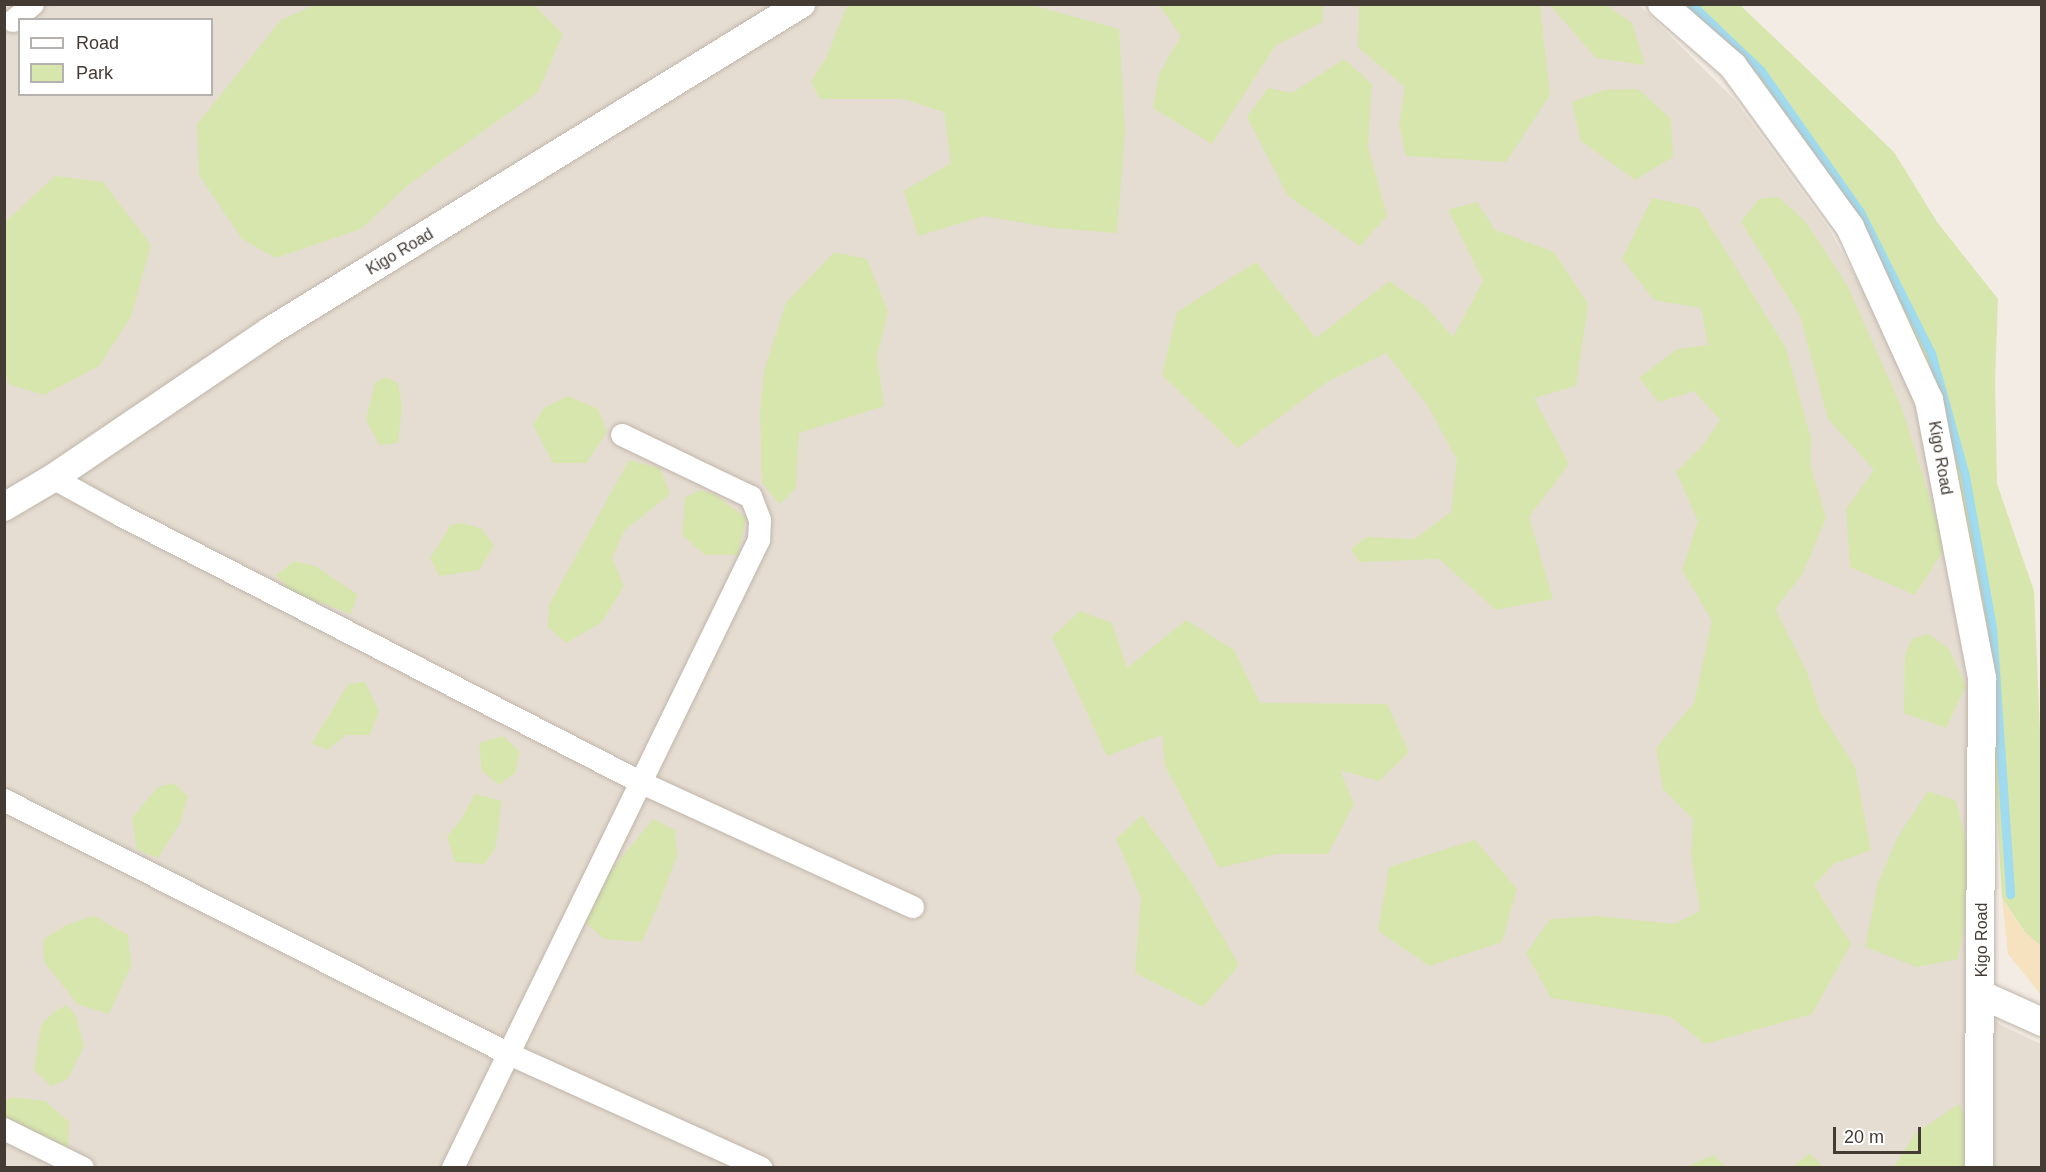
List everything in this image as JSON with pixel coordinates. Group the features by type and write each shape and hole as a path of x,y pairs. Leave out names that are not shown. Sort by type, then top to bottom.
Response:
{"street":[{"path":"13,21 33,4"},
{"name":"Kigo Road","path":"4,507 53,478 270,331 801,4"},
{"name":"Kigo Road","path":"1662,4 1734,66 1850,227 1929,400 1982,678 1982,995 1979,1167"},
{"path":"453,1167 759,540 759,520 751,497 622,435"},
{"path":"53,478 122,516 642,783 913,907"},
{"path":"4,800 509,1054 761,1167"},
{"name":"Kigo Road","path":"1982,995 2042,1022"},
{"path":"4,1129 83,1167"}],"shaded area":[{"path":"5,5 1639,5 1734,99 1829,229 1866,296 1913,398 1957,604 1973,725 1967,997 2001,1025 2041,1044 2041,1167 5,1168"}],"green space":[{"path":"853,4 1031,5 1119,29 1125,132 1117,233 1053,228 984,216 918,236 904,191 951,163 944,112 903,99 820,99 811,82 827,56 846,8"},
{"path":"315,5 534,5 563,34 538,92 408,185 361,229 276,258 242,239 199,175 197,124 281,20"},
{"path":"1159,5 1324,5 1322,22 1275,46 1212,144 1153,108 1159,74 1181,36"},
{"path":"1359,5 1540,5 1550,95 1506,162 1406,156 1399,125 1405,87 1358,47"},
{"path":"1550,5 1606,5 1632,23 1645,65 1596,58"},
{"path":"1680,5 1740,5 1894,152 1937,222 1998,299 1995,379 1997,484 2034,591 2042,781 2041,946 2025,932 2002,898 1989,668 1950,450 1928,363 1875,258"},
{"path":"1344,59 1372,84 1368,146 1387,216 1360,246 1288,196 1247,117 1268,88 1292,93"},
{"path":"1638,89 1671,119 1673,157 1635,180 1580,140 1572,102 1605,90"},
{"path":"55,176 103,182 151,245 131,317 99,366 44,395 8,384 4,362 5,222"},
{"path":"1778,197 1805,221 1847,285 1903,411 1945,548 1915,595 1850,567 1846,509 1874,470 1828,419 1800,316 1741,222 1759,199"},
{"path":"1652,198 1699,208 1786,348 1811,439 1810,463 1826,518 1802,575 1775,609 1807,672 1820,711 1855,767 1871,850 1834,864 1814,885 1851,944 1812,1014 1705,1044 1671,1017 1551,998 1526,953 1550,919 1598,916 1674,924 1700,911 1691,856 1693,819 1663,789 1656,748 1694,703 1712,621 1682,570 1698,521 1676,472 1704,444 1720,420 1694,391 1659,402 1639,378 1677,349 1708,345 1701,308 1654,300 1622,259"},
{"path":"1477,202 1495,230 1554,252 1588,304 1576,386 1534,398 1569,464 1529,517 1553,599 1496,610 1439,559 1359,562 1351,549 1366,537 1414,539 1451,512 1457,460 1428,406 1386,353 1327,382 1238,448 1162,375 1177,312 1256,262 1316,338 1389,281 1424,305 1453,337 1483,281 1448,210"},
{"path":"834,252 867,259 888,312 877,356 884,406 799,433 796,488 780,504 762,483 760,411 764,371 786,303"},
{"path":"386,377 398,383 402,407 398,443 379,445 366,419 375,383"},
{"path":"568,396 598,409 607,432 586,463 553,463 533,425 544,408"},
{"path":"629,460 660,468 670,494 624,531 612,558 624,586 601,623 566,643 548,627 549,605"},
{"path":"699,490 714,494 746,518 738,555 705,555 682,535 685,498"},
{"path":"462,523 482,529 494,546 479,570 439,576 430,558 451,525"},
{"path":"294,561 315,566 357,594 351,614 292,592 276,575"},
{"path":"1080,611 1112,623 1127,668 1186,620 1234,650 1260,703 1387,704 1409,752 1379,781 1340,770 1354,804 1328,854 1278,854 1219,868 1165,766 1162,735 1107,756 1052,637"},
{"path":"1928,634 1949,649 1966,686 1946,728 1904,713 1905,655 1912,639"},
{"path":"365,682 379,711 370,735 346,735 327,750 312,743 348,684"},
{"path":"503,736 520,752 515,773 499,785 482,771 479,743"},
{"path":"173,783 188,796 180,823 158,858 137,850 132,818 158,787"},
{"path":"1928,791 1956,801 1974,873 1958,959 1917,967 1865,947 1878,883 1897,838"},
{"path":"475,794 502,801 495,849 484,864 455,862 447,837 460,821"},
{"path":"1142,815 1192,884 1239,965 1203,1007 1135,973 1141,897 1116,839"},
{"path":"653,819 675,830 677,856 663,893 642,942 604,939 583,920 608,874"},
{"path":"1475,840 1517,889 1502,942 1429,966 1378,931 1389,867"},
{"path":"94,916 128,935 131,966 109,1014 77,1004 45,963 43,953 44,939 66,925"},
{"path":"67,1005 76,1016 84,1046 68,1079 51,1086 34,1070 41,1025 55,1011"},
{"path":"12,1097 45,1101 69,1122 68,1153 5,1140 5,1101"},
{"path":"1959,1104 1988,1167 1893,1168 1916,1133"},
{"path":"1810,1153 1823,1167 1792,1167"},
{"path":"1714,1155 1725,1167 1691,1167 1692,1164"}],"sand":[{"path":"2002,898 2025,932 2041,946 2041,995 2008,954"}],"waterway":[{"path":"1691,4 1761,71 1860,212 1931,353 1965,476 1992,627 2010,894"}]}
